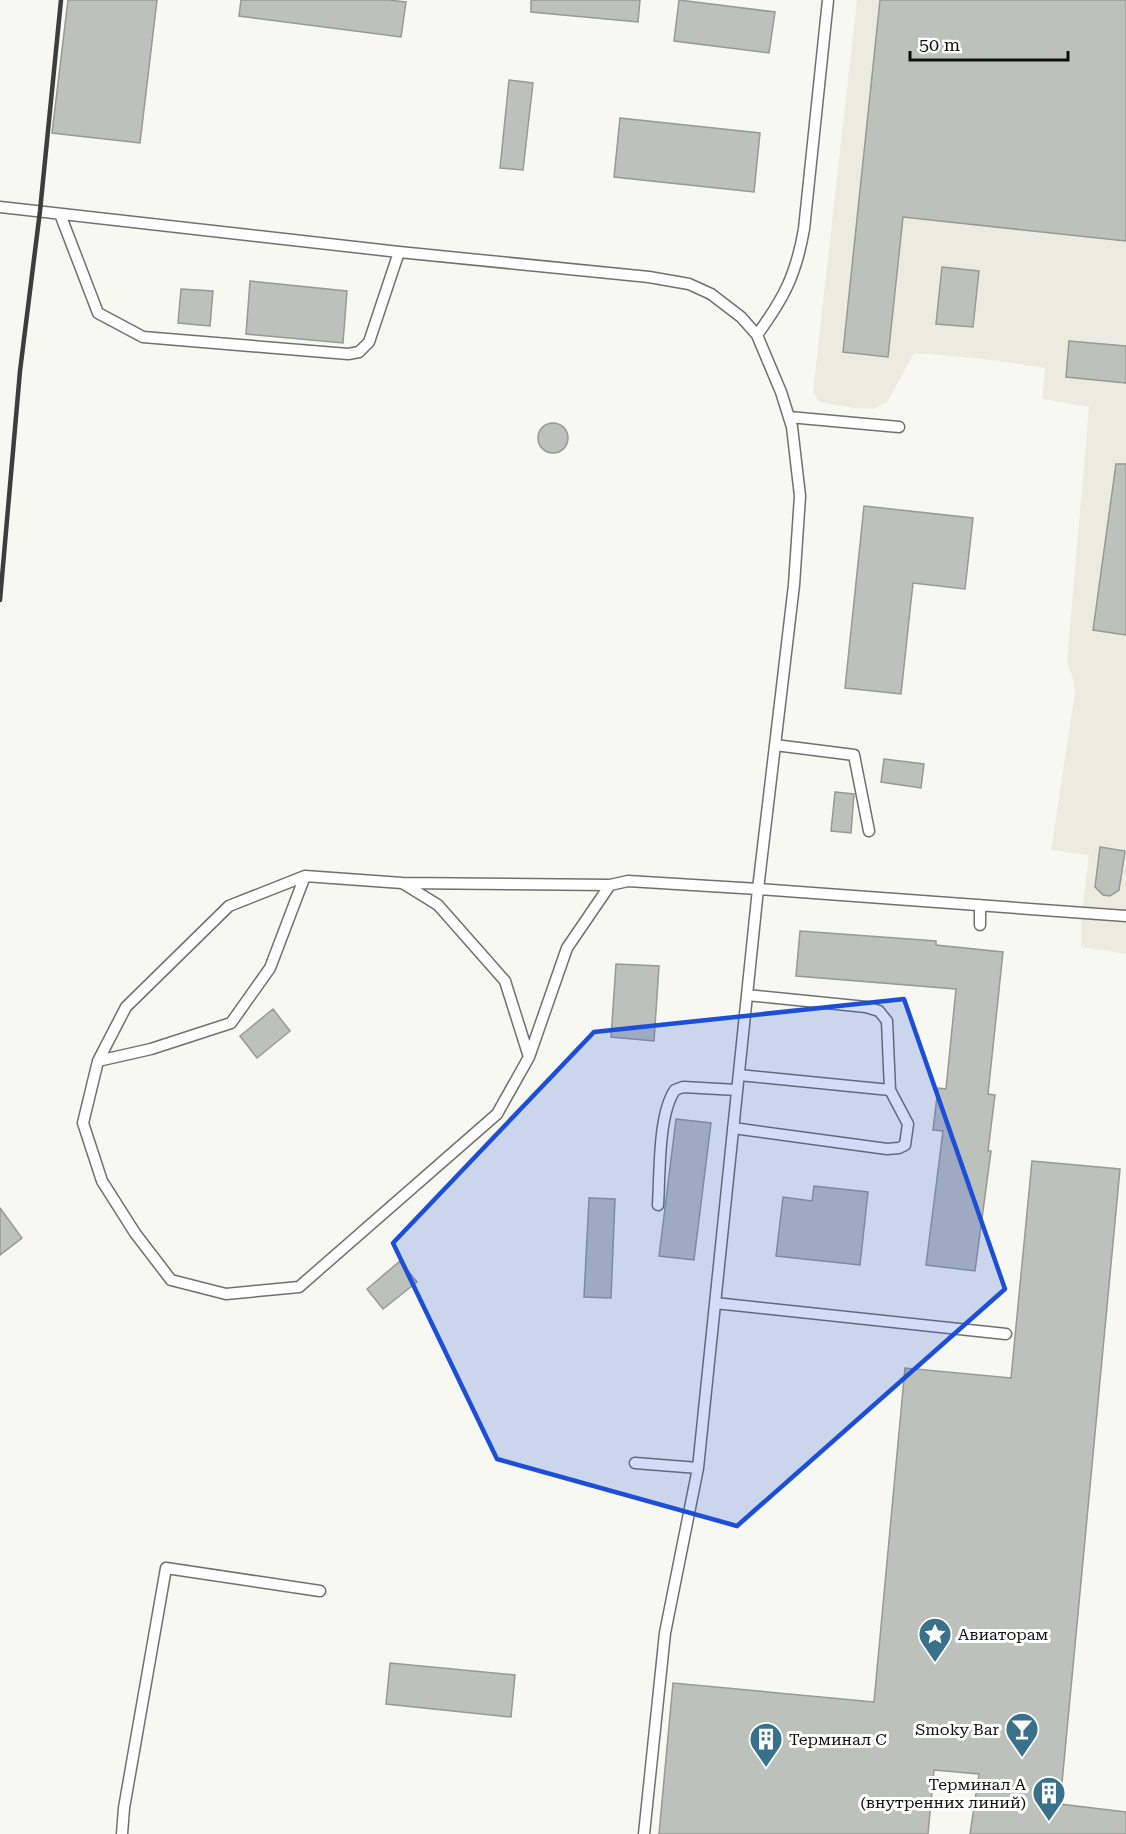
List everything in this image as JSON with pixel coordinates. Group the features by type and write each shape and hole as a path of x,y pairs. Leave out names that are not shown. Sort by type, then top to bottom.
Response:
{"lane":[{"path":"757,335 780,302 798,261 804,229 828,0"},
{"path":"0,207 689,284 726,304 757,335 781,392 789,417 797,463 800,496 798,538 758,889 698,1468 665,1633 644,1834"},
{"path":"60,214 98,313 143,337 348,354 359,352 369,342 399,252"},
{"path":"789,417 899,427"},
{"path":"775,745 854,754 869,831"},
{"path":"610,885 567,948 529,1057 497,1114 299,1287 226,1294 171,1280 135,1233 102,1181 83,1123 98,1061 126,1007 229,906 305,876 402,883 610,885 628,881 1126,916"},
{"path":"98,1061 151,1049 231,1023 270,968 305,876"},
{"path":"402,883 438,905 506,981 529,1057"},
{"path":"980,905 980,925"},
{"path":"733,1128 888,1149 905,1145 908,1124 890,1090 887,1021 879,1011 866,1007 747,995"},
{"path":"739,1074 890,1090"},
{"path":"658,1205 665,1115 669,1098 675,1090 683,1087 737,1090"},
{"path":"715,1303 1006,1334"},
{"path":"635,1463 698,1468"},
{"path":"122,1834 124,1808 166,1568 320,1591"}],"highlighted area":[{"path":"904,999 1005,1289 737,1526 497,1459 393,1243 594,1032"}],"shaded area":[{"path":"857,0 1126,0 1126,954 1081,947 1082,913 1089,855 1051,850 1075,692 1067,662 1089,407 1042,399 1045,368 984,359 914,353 887,402 873,409 819,402 813,392"}],"building":[{"path":"68,0 157,0 140,143 52,133"},
{"path":"241,0 406,2 401,37 239,16"},
{"path":"531,0 640,0 638,22 531,12"},
{"path":"679,0 775,12 769,53 674,41"},
{"path":"880,0 1126,0 1126,241 903,217 888,357 843,352"},
{"path":"509,80 533,83 523,170 500,168"},
{"path":"620,118 760,133 754,192 614,177"},
{"path":"942,267 979,271 973,327 936,324"},
{"path":"250,281 347,291 343,343 246,334"},
{"path":"181,289 213,291 210,326 178,323"},
{"path":"1069,341 1126,346 1126,383 1066,377"},
{"path":"553,423 564,427 568,438 564,449 553,453 542,449 538,438 542,427"},
{"path":"1116,464 1126,464 1126,635 1093,630"},
{"path":"864,506 973,518 965,589 913,583 901,694 845,688"},
{"path":"884,759 924,764 921,788 881,782"},
{"path":"835,792 854,794 851,833 831,831"},
{"path":"1100,847 1125,851 1119,890 1110,896 1103,895 1095,887"},
{"path":"800,931 936,941 936,945 1003,952 988,1094 995,1095 988,1151 991,1151 975,1271 926,1265 943,1131 933,1130 938,1088 946,1089 956,989 796,976"},
{"path":"616,964 659,966 654,1041 611,1037"},
{"path":"273,1009 290,1031 257,1058 240,1036"},
{"path":"676,1119 711,1123 694,1260 659,1256"},
{"path":"1032,1161 1120,1169 1060,1804 1126,1812 1126,1834 970,1834 979,1774 934,1770 928,1834 659,1834 673,1683 874,1702 905,1368 1011,1378"},
{"path":"814,1186 868,1192 860,1265 776,1256 783,1197 812,1201"},
{"path":"589,1198 615,1199 611,1298 584,1297"},
{"path":"0,1208 22,1238 0,1255"},
{"path":"400,1261 417,1282 383,1309 367,1289"},
{"path":"390,1663 515,1675 511,1717 386,1704"}],"railway":[{"path":"0,600 20,371 40,211 61,0"}],"place":[{"name":"Авиаторам","path":"935,1663"},
{"name":"Smoky Bar","path":"1022,1758"},
{"name":"Терминал С","path":"766,1768"},
{"name":"Терминал А (внутренних линий)","path":"1049,1822"}]}
